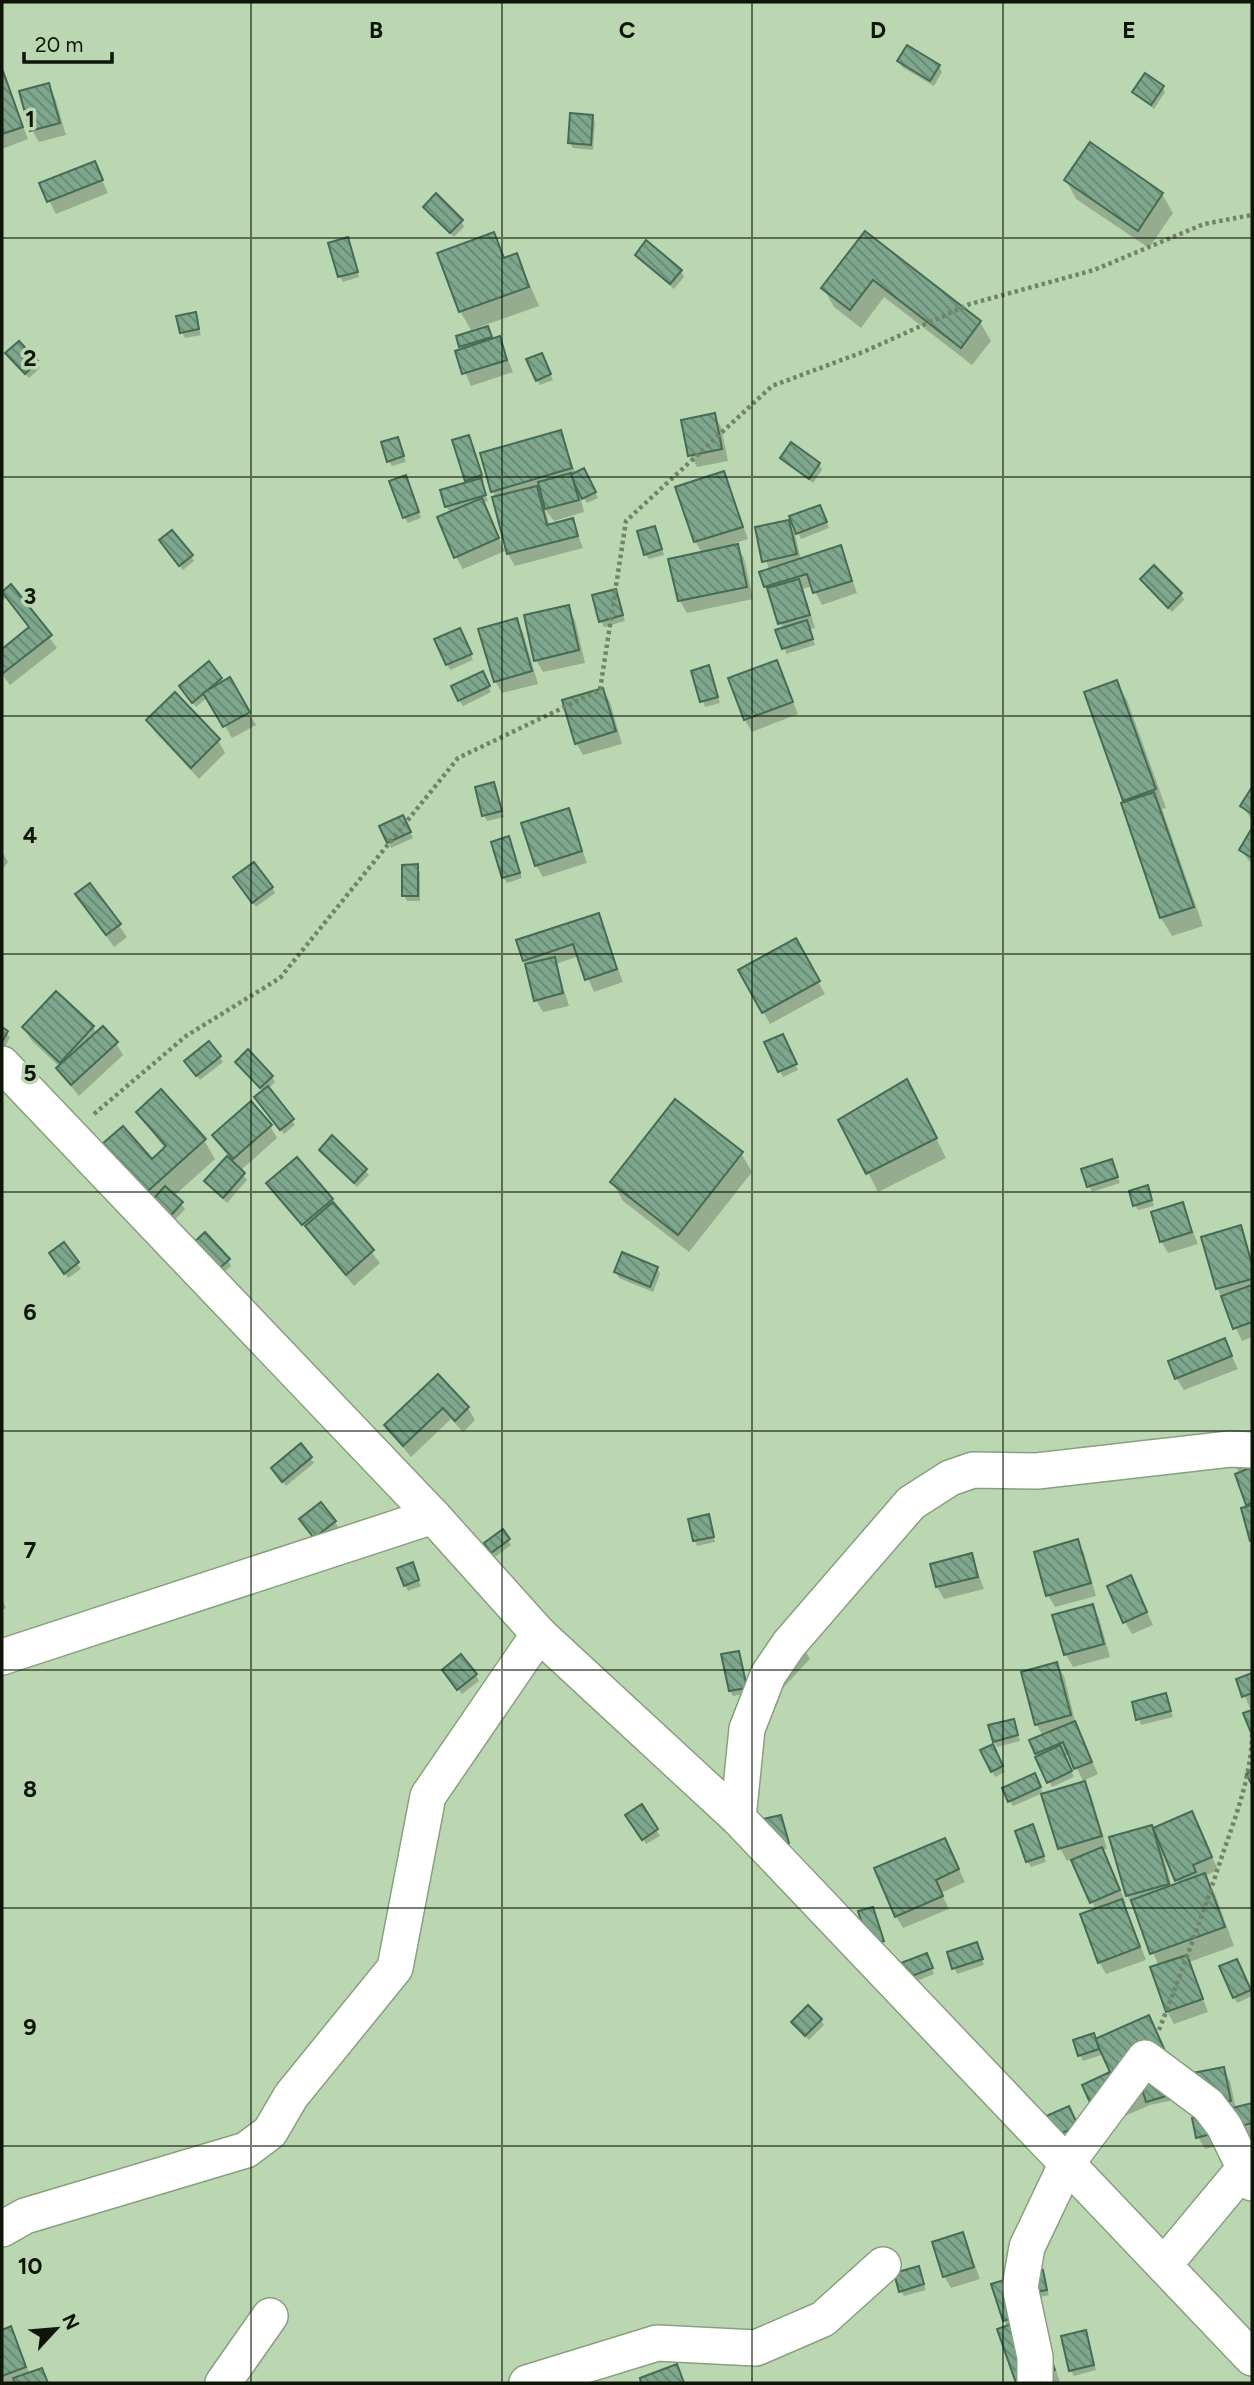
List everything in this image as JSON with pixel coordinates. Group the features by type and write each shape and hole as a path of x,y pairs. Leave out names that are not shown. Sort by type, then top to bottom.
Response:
{"street":[{"path":"2,1063 433,1516 539,1634 738,1818 1252,2358"},
{"path":"738,1818 747,1729 768,1675 789,1644 911,1503 950,1478 973,1470 1048,1471 1245,1445"},
{"path":"2,1657 433,1516"},
{"path":"2,2229 25,2216 246,2150 270,2132 291,2096 395,1968 428,1796 539,1634"},
{"path":"1035,2383 1035,2357 1019,2276 1034,2229 1067,2163 1145,2058 1208,2105 1234,2144 1248,2177 1164,2265"},
{"path":"527,2383 657,2343 756,2348 823,2319 883,2265"},
{"path":"223,2383 271,2316"}],"path":[{"path":"71,1134 186,1036 280,978 458,758 600,690 626,521 772,387 863,352 970,304 1094,270 1204,224 1252,215"},
{"path":"1145,2058 1193,1942 1240,1803 1248,1774 1252,1735"}],"building":[{"path":"907,45 940,65 930,81 897,61"},
{"path":"2,72 23,127 2,134"},
{"path":"1145,73 1164,86 1151,105 1132,92"},
{"path":"49,83 60,123 30,131 19,91"},
{"path":"570,113 593,115 591,145 568,143"},
{"path":"1090,142 1163,193 1138,231 1064,180"},
{"path":"95,161 103,180 47,202 39,183"},
{"path":"436,193 463,220 450,233 423,207"},
{"path":"865,231 981,321 961,348 873,280 850,310 821,288"},
{"path":"494,232 504,258 517,253 529,287 459,312 437,253"},
{"path":"348,237 358,272 338,277 328,243"},
{"path":"646,240 682,270 670,284 635,255"},
{"path":"196,312 199,329 180,333 176,316"},
{"path":"488,326 492,337 459,347 456,336"},
{"path":"500,336 507,360 462,374 455,351"},
{"path":"19,341 38,361 25,374 5,353"},
{"path":"542,353 551,374 536,381 526,359"},
{"path":"715,413 722,449 688,456 681,420"},
{"path":"561,430 572,468 491,492 480,453"},
{"path":"469,435 482,475 465,481 452,440"},
{"path":"398,437 404,456 387,462 381,442"},
{"path":"791,442 820,463 809,479 780,458"},
{"path":"584,468 596,492 582,499 570,475"},
{"path":"724,471 743,527 694,542 675,487"},
{"path":"571,473 579,500 545,509 538,482"},
{"path":"406,475 419,512 403,518 389,481"},
{"path":"481,478 486,495 445,507 440,490"},
{"path":"537,486 547,525 573,518 578,536 507,554 492,497"},
{"path":"482,498 499,538 454,558 437,517"},
{"path":"820,505 827,522 796,534 789,516"},
{"path":"789,520 797,554 762,562 755,527"},
{"path":"655,526 662,549 644,555 637,531"},
{"path":"172,530 193,555 179,566 159,540"},
{"path":"738,544 747,587 678,601 668,559"},
{"path":"841,545 852,581 813,593 807,574 764,587 759,572"},
{"path":"1154,565 1182,593 1168,608 1140,579"},
{"path":"799,579 810,615 778,624 767,588"},
{"path":"11,584 52,635 2,674 2,649 29,627 2,592"},
{"path":"616,589 623,615 599,622 592,595"},
{"path":"569,605 579,650 534,661 524,615"},
{"path":"517,618 532,671 494,682 478,629"},
{"path":"807,620 813,639 782,649 775,630"},
{"path":"460,628 472,654 446,665 434,639"},
{"path":"777,660 793,702 744,720 728,678"},
{"path":"209,661 222,678 192,703 179,686"},
{"path":"709,665 718,697 700,702 691,671"},
{"path":"483,671 490,686 458,701 451,686"},
{"path":"230,677 250,712 223,727 203,693"},
{"path":"1117,680 1156,789 1123,801 1084,692"},
{"path":"603,688 616,731 575,744 562,700"},
{"path":"175,692 220,739 191,768 146,720"},
{"path":"494,782 502,811 482,816 475,787"},
{"path":"1252,787 1252,814 1240,806"},
{"path":"1154,792 1194,907 1160,918 1121,803"},
{"path":"569,808 582,851 535,866 521,823"},
{"path":"403,815 411,832 387,843 379,826"},
{"path":"1252,828 1252,858 1239,850"},
{"path":"509,836 520,873 502,878 491,842"},
{"path":"254,862 273,887 252,903 233,877"},
{"path":"418,864 418,896 402,896 402,865"},
{"path":"90,883 121,924 106,935 75,894"},
{"path":"599,913 617,969 585,980 573,944 523,961 516,940"},
{"path":"796,938 820,981 762,1013 738,970"},
{"path":"555,957 563,993 534,1001 525,964"},
{"path":"56,991 94,1026 60,1063 22,1027"},
{"path":"103,1026 118,1042 71,1085 56,1068"},
{"path":"2,1027 8,1031 2,1042"},
{"path":"783,1034 797,1064 778,1072 764,1042"},
{"path":"209,1041 221,1056 196,1076 184,1061"},
{"path":"248,1049 273,1076 260,1088 235,1062"},
{"path":"907,1079 937,1138 866,1174 838,1120"},
{"path":"268,1086 294,1119 280,1130 254,1097"},
{"path":"161,1089 206,1139 139,1199 95,1150 123,1126 152,1159 166,1146 136,1112"},
{"path":"675,1099 743,1152 678,1235 610,1182"},
{"path":"251,1101 272,1125 233,1159 212,1135"},
{"path":"332,1135 367,1169 354,1183 319,1150"},
{"path":"227,1156 245,1173 223,1198 204,1181"},
{"path":"297,1157 333,1199 302,1225 266,1183"},
{"path":"1112,1159 1118,1177 1087,1187 1081,1169"},
{"path":"1148,1185 1152,1200 1133,1206 1129,1191"},
{"path":"165,1186 183,1202 164,1223 147,1206"},
{"path":"333,1202 374,1250 346,1275 305,1226"},
{"path":"1183,1202 1192,1232 1160,1242 1151,1212"},
{"path":"1241,1225 1252,1265 1252,1279 1216,1289 1201,1237"},
{"path":"205,1232 230,1259 215,1272 191,1245"},
{"path":"64,1242 79,1262 64,1274 49,1253"},
{"path":"622,1252 658,1267 650,1287 614,1272"},
{"path":"1252,1285 1252,1322 1233,1329 1221,1296"},
{"path":"1225,1338 1232,1356 1175,1379 1168,1361"},
{"path":"438,1374 469,1407 455,1421 443,1408 403,1446 384,1425"},
{"path":"301,1443 312,1457 282,1482 271,1468"},
{"path":"1252,1467 1252,1503 1246,1505 1235,1474"},
{"path":"321,1502 336,1521 314,1538 299,1519"},
{"path":"1252,1505 1252,1541 1250,1541 1241,1508"},
{"path":"709,1514 714,1537 693,1541 688,1519"},
{"path":"503,1529 510,1539 491,1553 484,1543"},
{"path":"1078,1539 1091,1583 1046,1596 1034,1552"},
{"path":"972,1553 978,1577 936,1587 930,1564"},
{"path":"413,1562 419,1580 404,1586 397,1568"},
{"path":"1131,1575 1147,1612 1123,1623 1107,1586"},
{"path":"1093,1604 1104,1644 1064,1655 1052,1615"},
{"path":"739,1651 747,1688 729,1691 721,1654"},
{"path":"461,1654 477,1674 457,1690 442,1670"},
{"path":"1057,1662 1071,1715 1035,1725 1021,1672"},
{"path":"1252,1673 1252,1693 1242,1697 1236,1679"},
{"path":"1166,1693 1171,1711 1136,1720 1132,1702"},
{"path":"1252,1710 1252,1735 1243,1713"},
{"path":"1014,1719 1018,1735 993,1742 988,1725"},
{"path":"1075,1721 1092,1762 1074,1769 1063,1742 1035,1754 1029,1740"},
{"path":"993,1744 1003,1766 991,1772 980,1750"},
{"path":"1060,1745 1072,1771 1047,1783 1035,1757"},
{"path":"1252,1770 1252,1785 1246,1774"},
{"path":"1035,1773 1041,1787 1008,1802 1002,1788"},
{"path":"1085,1781 1102,1836 1058,1849 1041,1794"},
{"path":"642,1804 658,1829 642,1840 625,1815"},
{"path":"1192,1811 1212,1857 1193,1865 1196,1872 1175,1881 1153,1828"},
{"path":"781,1815 789,1843 772,1848 763,1819"},
{"path":"1033,1824 1044,1856 1026,1862 1015,1831"},
{"path":"1152,1825 1169,1884 1126,1896 1109,1837"},
{"path":"945,1838 959,1869 936,1880 943,1896 895,1917 874,1868"},
{"path":"1102,1847 1120,1890 1090,1903 1071,1860"},
{"path":"1205,1873 1225,1927 1150,1954 1131,1900"},
{"path":"1122,1899 1140,1947 1098,1963 1080,1914"},
{"path":"873,1907 884,1941 869,1946 858,1911"},
{"path":"977,1942 983,1959 952,1969 947,1952"},
{"path":"927,1953 933,1968 904,1979 898,1964"},
{"path":"1187,1955 1203,1999 1166,2012 1150,1967"},
{"path":"1237,1959 1251,1990 1233,1998 1219,1966"},
{"path":"808,2005 822,2019 805,2036 791,2022"},
{"path":"1149,2015 1174,2071 1092,2107 1082,2085 1110,2072 1095,2039"},
{"path":"1094,2033 1099,2049 1078,2056 1073,2040"},
{"path":"1224,2067 1231,2101 1189,2109 1182,2075"},
{"path":"1172,2076 1177,2093 1146,2102 1141,2085"},
{"path":"1252,2103 1252,2123 1196,2138 1192,2118"},
{"path":"1069,2106 1078,2126 1046,2140 1037,2120"},
{"path":"963,2232 974,2267 943,2277 932,2242"},
{"path":"919,2266 924,2284 899,2292 894,2273"},
{"path":"1043,2270 1047,2290 1031,2293 1027,2273"},
{"path":"1027,2273 1038,2310 1003,2321 991,2284"},
{"path":"1035,2316 1055,2370 1016,2383 997,2329"},
{"path":"11,2326 26,2367 2,2376 2,2330"},
{"path":"1086,2330 1094,2365 1069,2371 1061,2336"},
{"path":"677,2364 684,2383 641,2383 640,2378"},
{"path":"42,2368 48,2383 15,2383 13,2378"}]}
